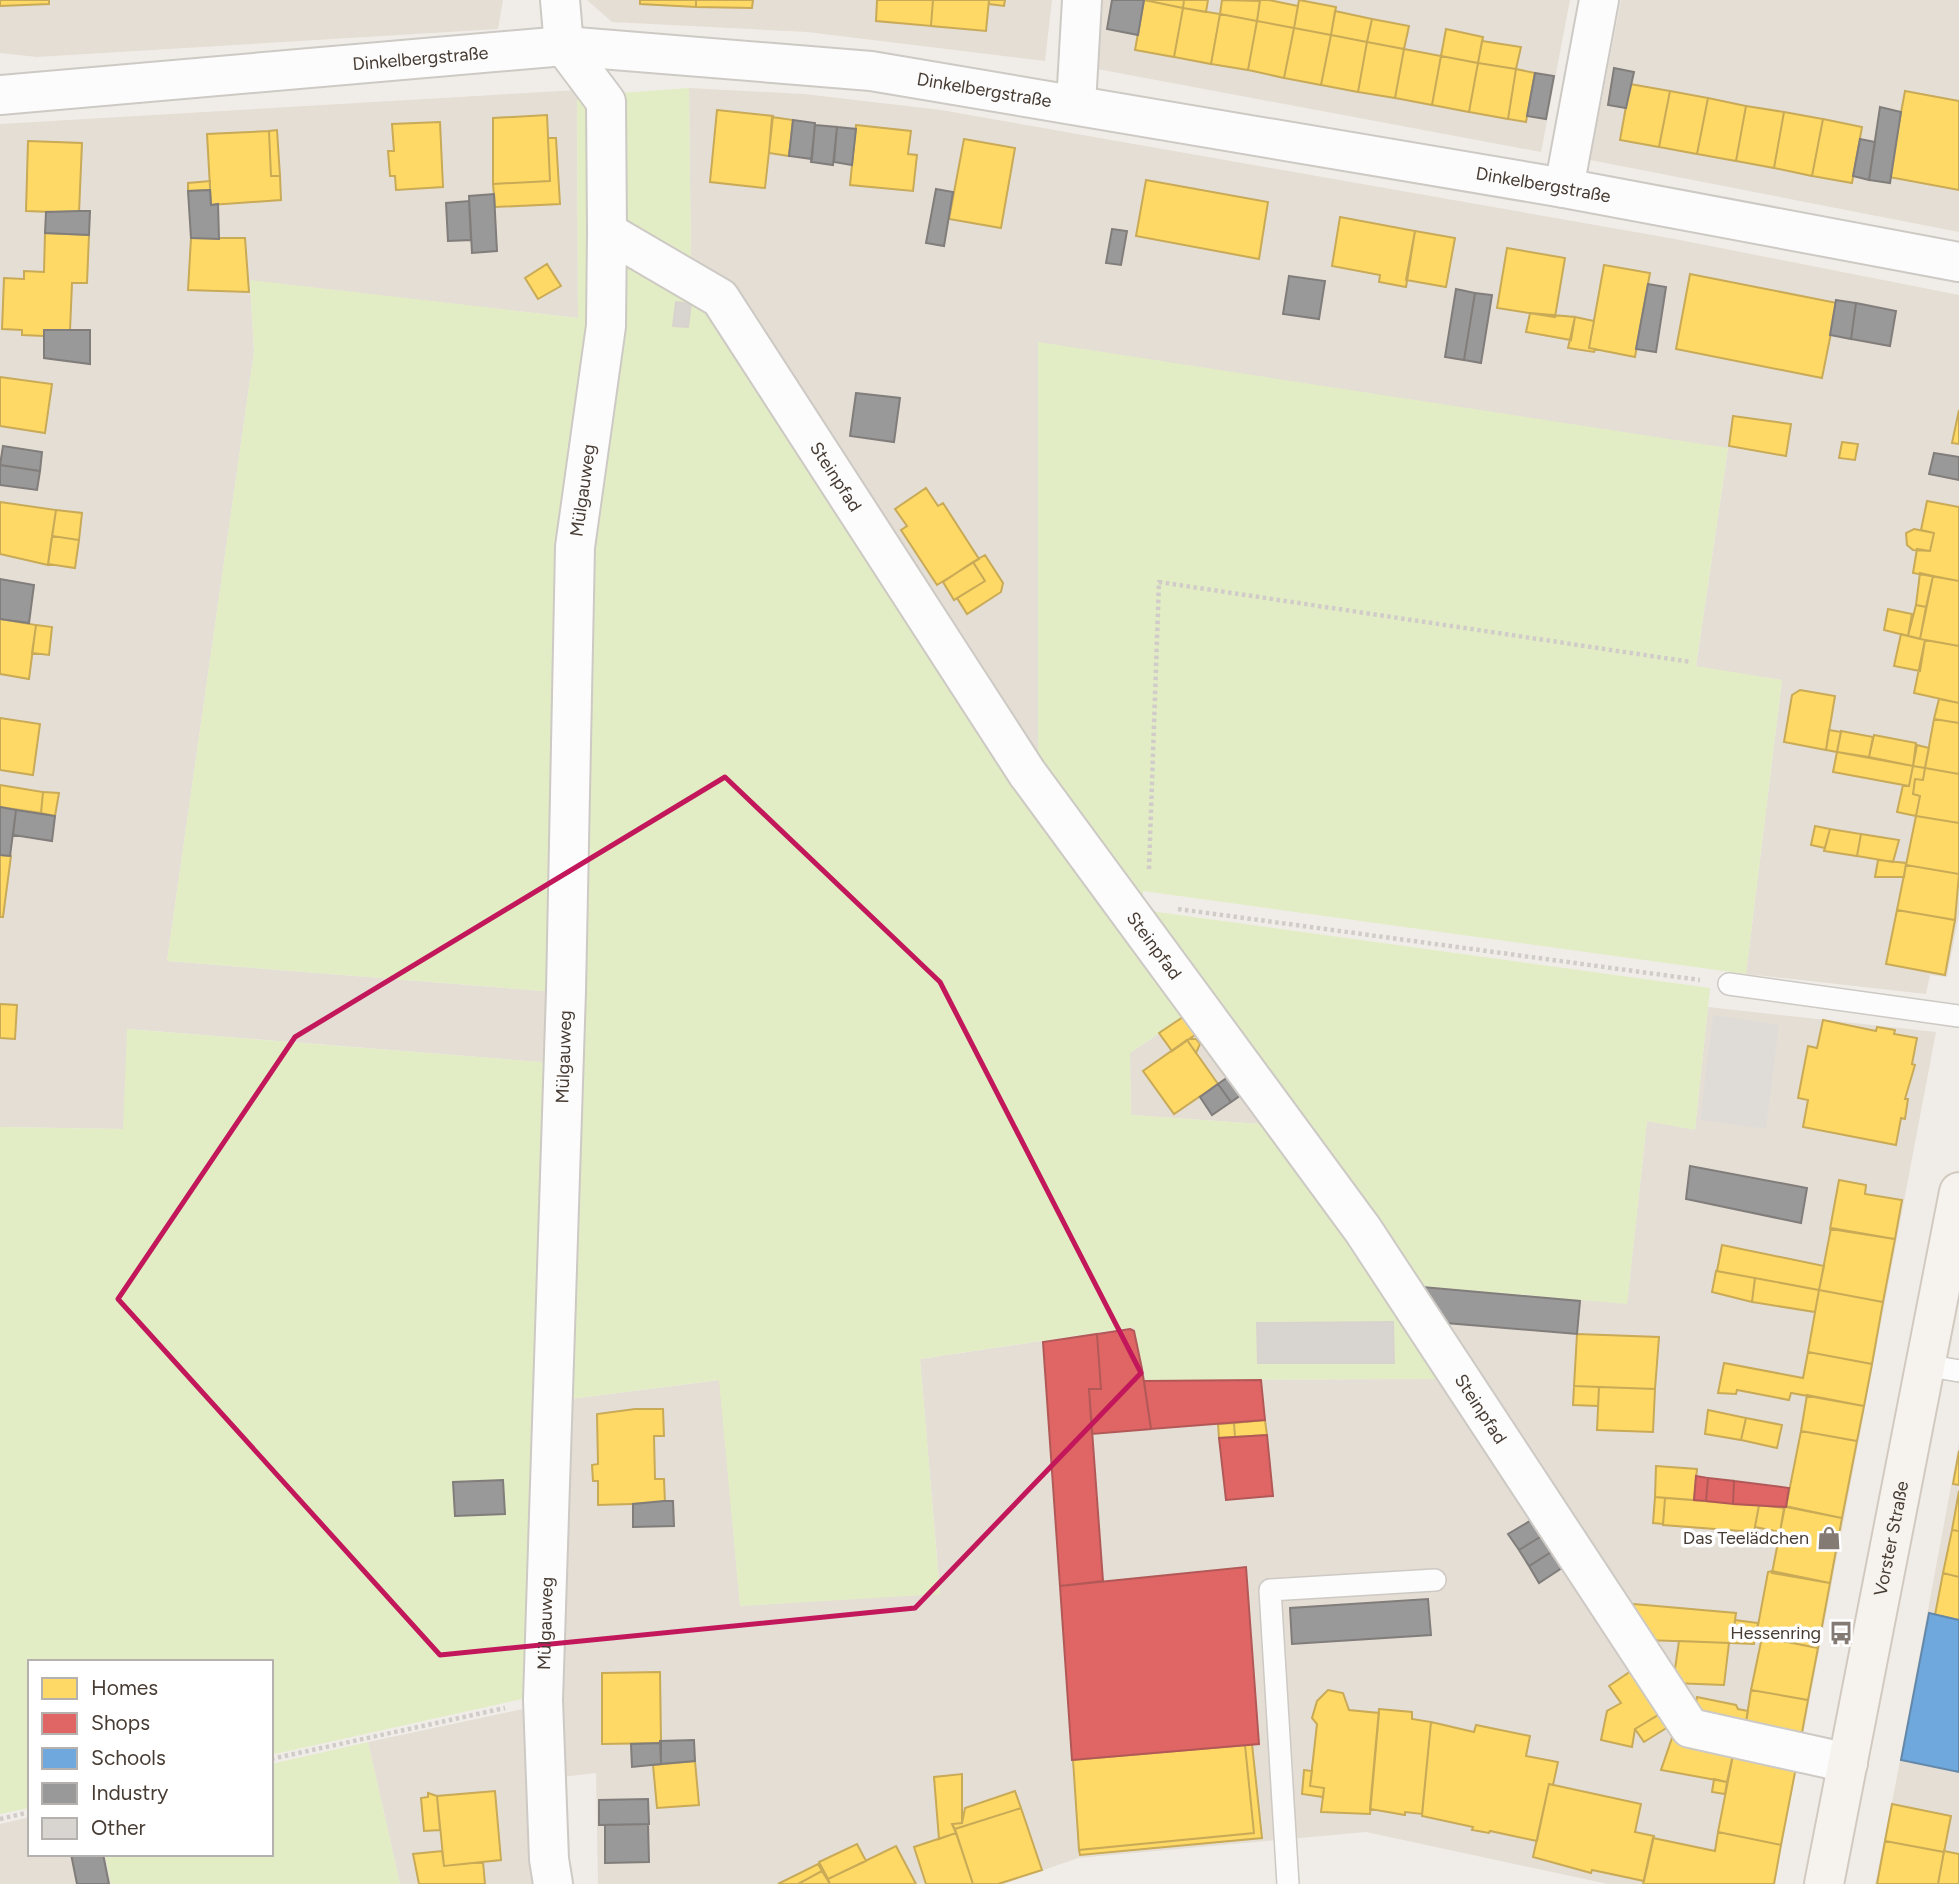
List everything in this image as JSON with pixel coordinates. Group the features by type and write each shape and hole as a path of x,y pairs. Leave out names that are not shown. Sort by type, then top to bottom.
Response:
{"main road":[{"name":"Vorster Straße","path":"1824,1884 1848,1763 1941,1368 1959,1192"}],"street":[{"path":"560,0 564,46 606,102 607,232"},
{"path":"1076,104 1082,0"},
{"path":"1564,188 1599,0"},
{"name":"Dinkelbergstraße","path":"0,95 564,46 871,71 1564,188 1959,262"},
{"name":"Steinpfad","path":"607,232 720,298 1027,773 1136,904 1363,1230 1690,1728 1848,1763"},
{"name":"Mülgauweg","path":"553,1884 543,1700 565,1004 575,547 606,326 607,232"}],"lane":[{"path":"1729,984 1959,1016"},
{"path":"1288,1884 1270,1590 1435,1580"}],"path":[{"path":"1691,662 1159,582 1136,904 1729,984"},
{"path":"273,1759 543,1700"},
{"path":"0,1819 28,1812"}],"highlighted area":[{"path":"725,777 940,982 1141,1373 915,1608 440,1655 118,1299 295,1037"}],"shaded area":[{"path":"0,0 503,0 498,29 37,57 0,53"},
{"path":"587,0 1052,0 1045,61 807,32 612,22"},
{"path":"1100,0 1570,0 1541,152 1092,68"},
{"path":"1621,0 1959,0 1959,232 1590,160"},
{"path":"689,88 804,94 941,110 1675,239 1959,295 1959,914 1947,977 1930,975 1926,994 1746,974 1782,680 1696,667 1728,448 1038,771 691,266"},
{"path":"577,90 578,318 250,281 254,352 167,961 556,992 553,1063 128,1029 124,1129 0,1127 0,124"},
{"path":"1708,1007 1936,1032 1802,1741 1696,1719 1409,1285 1627,1303 1647,1121 1695,1129"},
{"path":"1192,1011 1276,1125 1131,1115 1130,1053"},
{"path":"1713,1015 1779,1025 1766,1129 1700,1120"},
{"path":"1135,1327 1146,1380 1448,1379 1685,1740 1798,1761 1774,1884 1608,1884 1366,1832 1078,1858 1004,1884 598,1884 596,1773 561,1777 563,1400 720,1380 740,1606 940,1593 920,1359"},
{"path":"1959,1443 1959,1884 1875,1884 1895,1787"},
{"path":"537,1706 548,1884 400,1884 368,1742"},
{"path":"28,1817 28,1856 105,1856 111,1884 0,1884 0,1824"}],"green space":[{"path":"689,88 691,266 626,234 620,93"},
{"path":"587,89 595,319 556,992 167,961 254,352 250,280 578,318 577,90"},
{"path":"620,263 712,301 1192,1011 1130,1053 1131,1115 1276,1125 1448,1379 1146,1380 1134,1327 920,1359 940,1594 740,1606 719,1380 563,1400 589,549"},
{"path":"1038,342 1728,448 1696,666 1782,680 1746,974 1143,891 1143,903 1038,771"},
{"path":"1143,910 1710,988 1695,1130 1647,1121 1627,1304 1409,1285"},
{"path":"127,1029 553,1063 531,1697 273,1755 273,1660 28,1660 28,1808 0,1814 0,1127 123,1129"},
{"path":"368,1742 400,1884 111,1884 105,1856 273,1856 273,1764"}],"building: Homes":[{"path":"0,0 49,0 49,4 0,6"},
{"path":"640,0 696,0 696,7 640,4"},
{"path":"696,0 753,0 752,8 696,7"},
{"path":"877,0 933,0 931,26 876,21"},
{"path":"933,0 989,0 986,31 931,26"},
{"path":"989,0 1005,0 1004,6 989,4"},
{"path":"1144,0 1183,8 1174,57 1135,50"},
{"path":"1144,0 1184,0 1183,8"},
{"path":"1184,0 1208,0 1206,12 1183,8"},
{"path":"1222,0 1260,1 1257,21 1220,14"},
{"path":"1260,0 1298,6 1294,28 1257,21"},
{"path":"1299,0 1336,7 1331,35 1294,28"},
{"path":"1183,8 1220,14 1211,64 1174,57"},
{"path":"1335,11 1372,19 1367,42 1331,35"},
{"path":"1220,14 1257,21 1248,70 1211,64"},
{"path":"1372,19 1409,26 1404,49 1367,42"},
{"path":"1257,21 1294,28 1284,78 1248,70"},
{"path":"1294,28 1331,35 1321,85 1284,78"},
{"path":"1446,29 1483,37 1478,63 1441,56"},
{"path":"1331,35 1367,42 1358,92 1321,85"},
{"path":"1482,41 1521,47 1516,69 1478,63"},
{"path":"1367,42 1404,49 1395,98 1358,92"},
{"path":"1404,49 1441,56 1432,105 1395,98"},
{"path":"1441,56 1478,63 1469,112 1432,105"},
{"path":"1478,63 1516,69 1508,119 1469,112"},
{"path":"1516,69 1535,73 1526,122 1508,119"},
{"path":"1630,84 1670,91 1659,147 1620,140"},
{"path":"1670,91 1708,98 1697,154 1659,147"},
{"path":"1905,91 1959,101 1959,190 1889,177"},
{"path":"1708,98 1746,106 1736,161 1697,154"},
{"path":"1746,106 1784,112 1774,168 1736,161"},
{"path":"717,110 773,116 765,188 710,182"},
{"path":"1784,112 1823,119 1812,176 1774,168"},
{"path":"547,115 550,181 493,184 493,118"},
{"path":"772,117 793,120 789,156 769,153"},
{"path":"1823,119 1862,127 1852,183 1812,176"},
{"path":"440,122 443,187 396,190 395,176 390,176 388,151 394,151 392,124"},
{"path":"856,125 911,131 908,154 917,155 913,191 850,185"},
{"path":"277,130 280,176 271,176 269,131"},
{"path":"269,131 271,176 280,176 281,200 211,205 207,134"},
{"path":"548,138 556,138 560,204 495,207 493,184 550,181"},
{"path":"964,139 1015,148 1001,228 949,219"},
{"path":"28,141 82,143 79,213 26,211"},
{"path":"1146,180 1268,202 1259,259 1136,236"},
{"path":"210,181 210,190 188,191 188,183"},
{"path":"1340,217 1415,231 1406,287 1379,282 1380,275 1332,266"},
{"path":"1415,231 1455,238 1446,287 1406,280"},
{"path":"45,233 89,235 87,283 72,283 70,331 44,330 44,336 22,335 22,330 2,329 4,278 24,279 24,271 44,272"},
{"path":"191,238 245,238 249,292 188,290"},
{"path":"1507,248 1565,258 1555,317 1497,308"},
{"path":"547,264 561,286 538,299 525,278"},
{"path":"1604,265 1650,273 1635,357 1589,348"},
{"path":"1690,274 1837,303 1822,378 1676,349"},
{"path":"1530,313 1575,317 1571,340 1526,332"},
{"path":"1575,317 1594,321 1589,348 1595,349 1594,352 1568,348"},
{"path":"0,377 52,384 45,433 0,426"},
{"path":"1959,410 1959,444 1952,443"},
{"path":"1733,416 1791,424 1786,456 1729,446"},
{"path":"1842,442 1858,444 1855,460 1839,458"},
{"path":"926,488 938,506 943,503 979,559 937,585 901,530 907,526 895,509"},
{"path":"1927,501 1959,507 1959,581 1913,573 1917,549 1930,551 1934,533 1921,530"},
{"path":"0,502 56,510 48,565 0,554"},
{"path":"56,510 82,513 79,540 52,536"},
{"path":"1914,529 1934,533 1930,551 1913,550 1907,545 1906,533"},
{"path":"52,536 79,540 75,568 48,564"},
{"path":"985,555 1003,583 1001,592 967,614 957,598 985,581 973,562"},
{"path":"973,562 985,581 954,600 943,582"},
{"path":"1920,573 1933,576 1926,607 1916,605"},
{"path":"1933,576 1959,581 1959,646 1920,639"},
{"path":"1916,605 1926,607 1920,639 1908,636"},
{"path":"1888,609 1912,614 1908,636 1884,630"},
{"path":"0,619 36,625 29,679 0,674"},
{"path":"36,625 52,627 49,655 32,653"},
{"path":"1901,634 1925,640 1920,671 1894,666"},
{"path":"1925,640 1959,646 1959,703 1914,693"},
{"path":"1800,690 1835,696 1826,750 1784,742 1792,695"},
{"path":"1939,699 1959,703 1959,723 1934,719"},
{"path":"0,718 40,724 33,775 0,770"},
{"path":"1934,719 1959,723 1959,774 1925,768"},
{"path":"1829,730 1841,732 1837,752 1826,750"},
{"path":"1841,731 1873,737 1869,757 1837,752"},
{"path":"1874,735 1916,743 1913,766 1869,757"},
{"path":"1917,745 1929,748 1925,768 1913,766"},
{"path":"1837,752 1913,766 1909,786 1833,772"},
{"path":"1913,766 1925,768 1923,780 1915,779 1913,794 1920,796 1916,816 1897,812 1903,785 1909,786"},
{"path":"1925,768 1959,774 1959,823 1916,816 1920,796 1913,794 1915,779 1923,780"},
{"path":"0,785 43,792 41,813 0,807"},
{"path":"43,792 59,793 55,816 41,813"},
{"path":"1916,816 1959,823 1959,874 1906,865"},
{"path":"1815,826 1830,829 1825,848 1811,845"},
{"path":"1830,829 1861,834 1857,856 1824,851"},
{"path":"1861,834 1899,840 1893,862 1857,856"},
{"path":"0,855 11,856 3,917 0,917"},
{"path":"1878,860 1906,863 1904,877 1875,877"},
{"path":"1906,865 1959,874 1955,920 1897,910"},
{"path":"1897,910 1955,920 1945,975 1886,964"},
{"path":"0,1004 17,1005 15,1039 0,1038"},
{"path":"1192,1011 1205,1028 1172,1051 1159,1033"},
{"path":"1823,1020 1876,1031 1877,1027 1895,1030 1894,1034 1917,1038 1912,1064 1915,1065 1905,1099 1908,1099 1905,1119 1901,1118 1896,1145 1803,1127 1808,1100 1798,1098 1808,1046 1817,1048"},
{"path":"1196,1039 1200,1044 1196,1053 1187,1040"},
{"path":"1187,1040 1218,1084 1174,1114 1143,1071"},
{"path":"1839,1180 1866,1185 1865,1194 1902,1200 1895,1239 1830,1229"},
{"path":"1831,1228 1895,1239 1883,1302 1819,1290"},
{"path":"1722,1245 1824,1266 1819,1290 1717,1271"},
{"path":"1716,1271 1755,1278 1752,1302 1712,1292"},
{"path":"1755,1278 1819,1290 1815,1312 1752,1302"},
{"path":"1819,1290 1883,1302 1872,1364 1808,1352"},
{"path":"1577,1334 1659,1337 1655,1389 1574,1386"},
{"path":"1808,1352 1872,1364 1864,1406 1791,1393 1789,1400 1737,1390 1736,1394 1718,1393 1724,1363 1803,1378"},
{"path":"1574,1386 1599,1387 1598,1406 1573,1405"},
{"path":"1599,1387 1655,1389 1653,1432 1597,1430"},
{"path":"1807,1395 1864,1406 1857,1441 1801,1431"},
{"path":"635,1409 663,1409 664,1436 654,1436 655,1479 664,1479 665,1503 598,1505 598,1481 593,1481 592,1465 598,1464 597,1414"},
{"path":"1708,1410 1746,1418 1741,1440 1705,1434"},
{"path":"1746,1418 1782,1425 1777,1448 1741,1440"},
{"path":"1265,1420 1267,1435 1235,1437 1234,1423"},
{"path":"1234,1423 1235,1437 1219,1438 1218,1424"},
{"path":"1801,1431 1857,1441 1842,1518 1786,1507"},
{"path":"1959,1451 1959,1485 1953,1484"},
{"path":"1656,1466 1697,1469 1694,1500 1655,1497"},
{"path":"1959,1491 1959,1531 1952,1530"},
{"path":"1655,1497 1665,1498 1663,1524 1653,1523"},
{"path":"1665,1498 1759,1505 1754,1532 1663,1525"},
{"path":"1759,1505 1784,1508 1780,1532 1755,1527"},
{"path":"1785,1506 1842,1518 1830,1583 1772,1573"},
{"path":"1952,1530 1959,1531 1959,1577 1943,1573"},
{"path":"1768,1572 1830,1583 1818,1648 1756,1636"},
{"path":"1943,1573 1959,1577 1959,1620 1935,1615"},
{"path":"1622,1603 1736,1613 1732,1643 1645,1640"},
{"path":"1735,1620 1758,1623 1754,1644 1732,1643"},
{"path":"1762,1637 1818,1648 1808,1700 1751,1690"},
{"path":"1679,1641 1729,1643 1724,1685 1673,1683"},
{"path":"1637,1667 1666,1710 1635,1729 1632,1747 1601,1740 1607,1711 1621,1703 1609,1686"},
{"path":"660,1672 661,1743 602,1744 602,1673"},
{"path":"1328,1690 1343,1693 1349,1710 1379,1713 1370,1814 1321,1812 1324,1788 1310,1786 1317,1724 1312,1718 1317,1701"},
{"path":"1751,1690 1808,1700 1801,1738 1745,1728"},
{"path":"1697,1697 1736,1705 1738,1709 1748,1711 1745,1728 1694,1715"},
{"path":"1379,1709 1412,1712 1412,1719 1431,1722 1422,1814 1405,1812 1405,1815 1370,1809"},
{"path":"1660,1714 1668,1727 1644,1742 1635,1729"},
{"path":"1431,1722 1474,1732 1476,1725 1530,1736 1526,1756 1558,1762 1553,1785 1549,1784 1537,1841 1472,1830 1473,1827 1422,1816"},
{"path":"1672,1738 1734,1750 1727,1782 1661,1770"},
{"path":"1252,1744 1262,1838 1080,1855 1079,1850 1254,1833 1245,1745"},
{"path":"1245,1745 1254,1833 1079,1850 1073,1760"},
{"path":"1734,1750 1797,1762 1781,1845 1718,1832"},
{"path":"695,1761 699,1805 657,1808 653,1765"},
{"path":"1304,1770 1312,1771 1310,1786 1324,1788 1323,1797 1302,1794"},
{"path":"962,1774 962,1823 952,1824 956,1833 939,1839 934,1777"},
{"path":"1714,1779 1727,1782 1725,1794 1712,1792"},
{"path":"1549,1784 1641,1804 1635,1832 1654,1836 1644,1881 1592,1870 1591,1873 1533,1857"},
{"path":"495,1791 501,1860 444,1866 437,1796"},
{"path":"1015,1791 1021,1808 955,1829 952,1824 962,1823 965,1808"},
{"path":"428,1793 437,1796 440,1830 424,1831 421,1798 428,1797"},
{"path":"1892,1804 1951,1816 1944,1852 1885,1841"},
{"path":"1021,1808 1042,1870 998,1884 973,1884 955,1829"},
{"path":"1718,1832 1781,1845 1774,1884 1643,1884 1653,1838 1715,1851"},
{"path":"956,1833 973,1884 926,1884 914,1847"},
{"path":"1885,1841 1944,1852 1938,1884 1877,1884"},
{"path":"857,1844 866,1861 828,1879 819,1862"},
{"path":"896,1846 916,1884 830,1884 828,1879"},
{"path":"442,1851 444,1866 483,1862 485,1884 419,1884 413,1854"},
{"path":"1944,1851 1959,1854 1959,1884 1938,1884"},
{"path":"818,1864 822,1871 798,1884 778,1884"},
{"path":"822,1871 830,1884 798,1884"}],"building: Shops":[{"path":"1130,1329 1134,1331 1142,1369 1151,1429 1092,1434 1089,1389 1101,1389 1097,1334"},
{"path":"1097,1334 1101,1389 1089,1389 1103,1581 1060,1586 1043,1342"},
{"path":"1261,1380 1265,1420 1151,1429 1144,1381"},
{"path":"1267,1435 1273,1496 1226,1500 1219,1438"},
{"path":"1696,1476 1708,1478 1706,1501 1694,1500"},
{"path":"1708,1478 1734,1481 1733,1504 1706,1501"},
{"path":"1734,1481 1789,1488 1786,1507 1733,1504"},
{"path":"1246,1567 1259,1744 1072,1760 1060,1586"}],"building: Schools":[{"path":"1929,1613 1959,1620 1959,1772 1901,1760"}],"building: Industry":[{"path":"1112,0 1144,0 1138,35 1107,29"},
{"path":"1614,68 1634,72 1626,108 1608,105"},
{"path":"1535,73 1554,76 1546,119 1527,116"},
{"path":"1880,107 1901,112 1890,183 1869,180"},
{"path":"793,120 815,123 812,159 789,156"},
{"path":"815,125 837,127 833,165 811,162"},
{"path":"837,127 856,129 852,165 834,162"},
{"path":"1860,139 1875,142 1869,180 1853,176"},
{"path":"936,189 953,192 944,246 926,243"},
{"path":"210,190 211,205 218,204 219,239 191,238 188,191"},
{"path":"494,194 497,251 472,253 469,196"},
{"path":"469,201 471,240 448,241 446,203"},
{"path":"90,211 89,235 45,233 46,212"},
{"path":"1112,229 1127,231 1121,265 1106,263"},
{"path":"1289,276 1325,281 1319,319 1283,314"},
{"path":"1648,284 1666,287 1656,352 1636,349"},
{"path":"1456,289 1475,293 1464,360 1445,357"},
{"path":"1475,293 1492,295 1481,363 1464,360"},
{"path":"1836,300 1856,303 1851,339 1830,335"},
{"path":"1856,303 1896,311 1890,346 1851,339"},
{"path":"44,330 90,330 90,364 44,358"},
{"path":"856,393 900,398 894,442 850,436"},
{"path":"3,446 42,452 40,471 0,465"},
{"path":"1934,453 1959,457 1959,480 1929,474"},
{"path":"0,465 40,471 37,490 0,485"},
{"path":"0,579 34,585 29,623 0,619"},
{"path":"0,807 16,810 10,856 0,855"},
{"path":"16,810 55,816 52,841 13,835"},
{"path":"1231,1075 1244,1093 1231,1102 1218,1084"},
{"path":"1218,1084 1231,1102 1212,1115 1200,1097"},
{"path":"1690,1166 1807,1188 1801,1223 1686,1199"},
{"path":"1411,1286 1580,1301 1577,1334 1434,1322"},
{"path":"503,1480 505,1514 455,1516 453,1482"},
{"path":"673,1501 674,1526 633,1527 633,1504"},
{"path":"1540,1515 1550,1531 1519,1550 1508,1534"},
{"path":"1550,1531 1561,1546 1529,1566 1519,1550"},
{"path":"1561,1546 1571,1562 1539,1583 1529,1566"},
{"path":"1428,1599 1431,1635 1292,1644 1290,1608"},
{"path":"694,1740 695,1761 661,1764 660,1741"},
{"path":"661,1743 661,1764 632,1767 631,1744"},
{"path":"648,1799 649,1824 599,1825 599,1800"},
{"path":"648,1824 649,1862 605,1863 605,1825"},
{"path":"71,1856 103,1856 109,1884 77,1884"}],"building: Other":[{"path":"676,302 691,304 688,327 673,326"},
{"path":"1393,1322 1394,1363 1258,1363 1257,1323"}],"place":[{"name":"Das Teelädchen","path":"1829,1538"},
{"name":"Hessenring","path":"1841,1633"}]}
